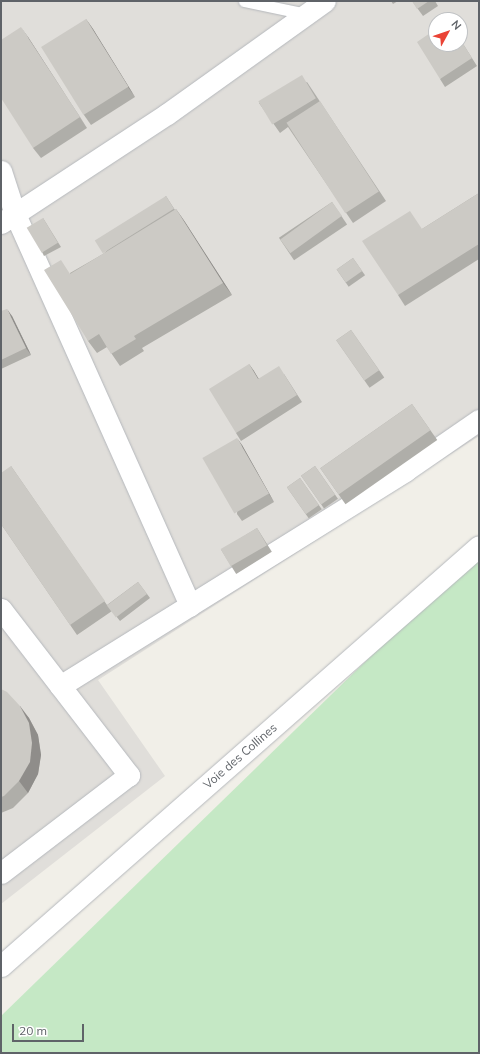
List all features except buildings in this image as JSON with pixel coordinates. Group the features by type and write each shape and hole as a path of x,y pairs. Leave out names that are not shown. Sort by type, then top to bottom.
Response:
{"street":[{"path":"8,218 167,114 325,1"},
{"path":"1,171 8,218 190,606"},
{"path":"60,686 405,471 479,420"},
{"name":"Voie des Collines","path":"1,966 479,546"},
{"path":"1,609 129,775 1,873"}],"lane":[{"path":"244,1 307,14"}],"shaded area":[{"path":"1,1 479,1 479,436 98,680 165,776 1,904"}],"green space":[{"path":"479,551 479,1053 1,1053 1,1016"}]}
